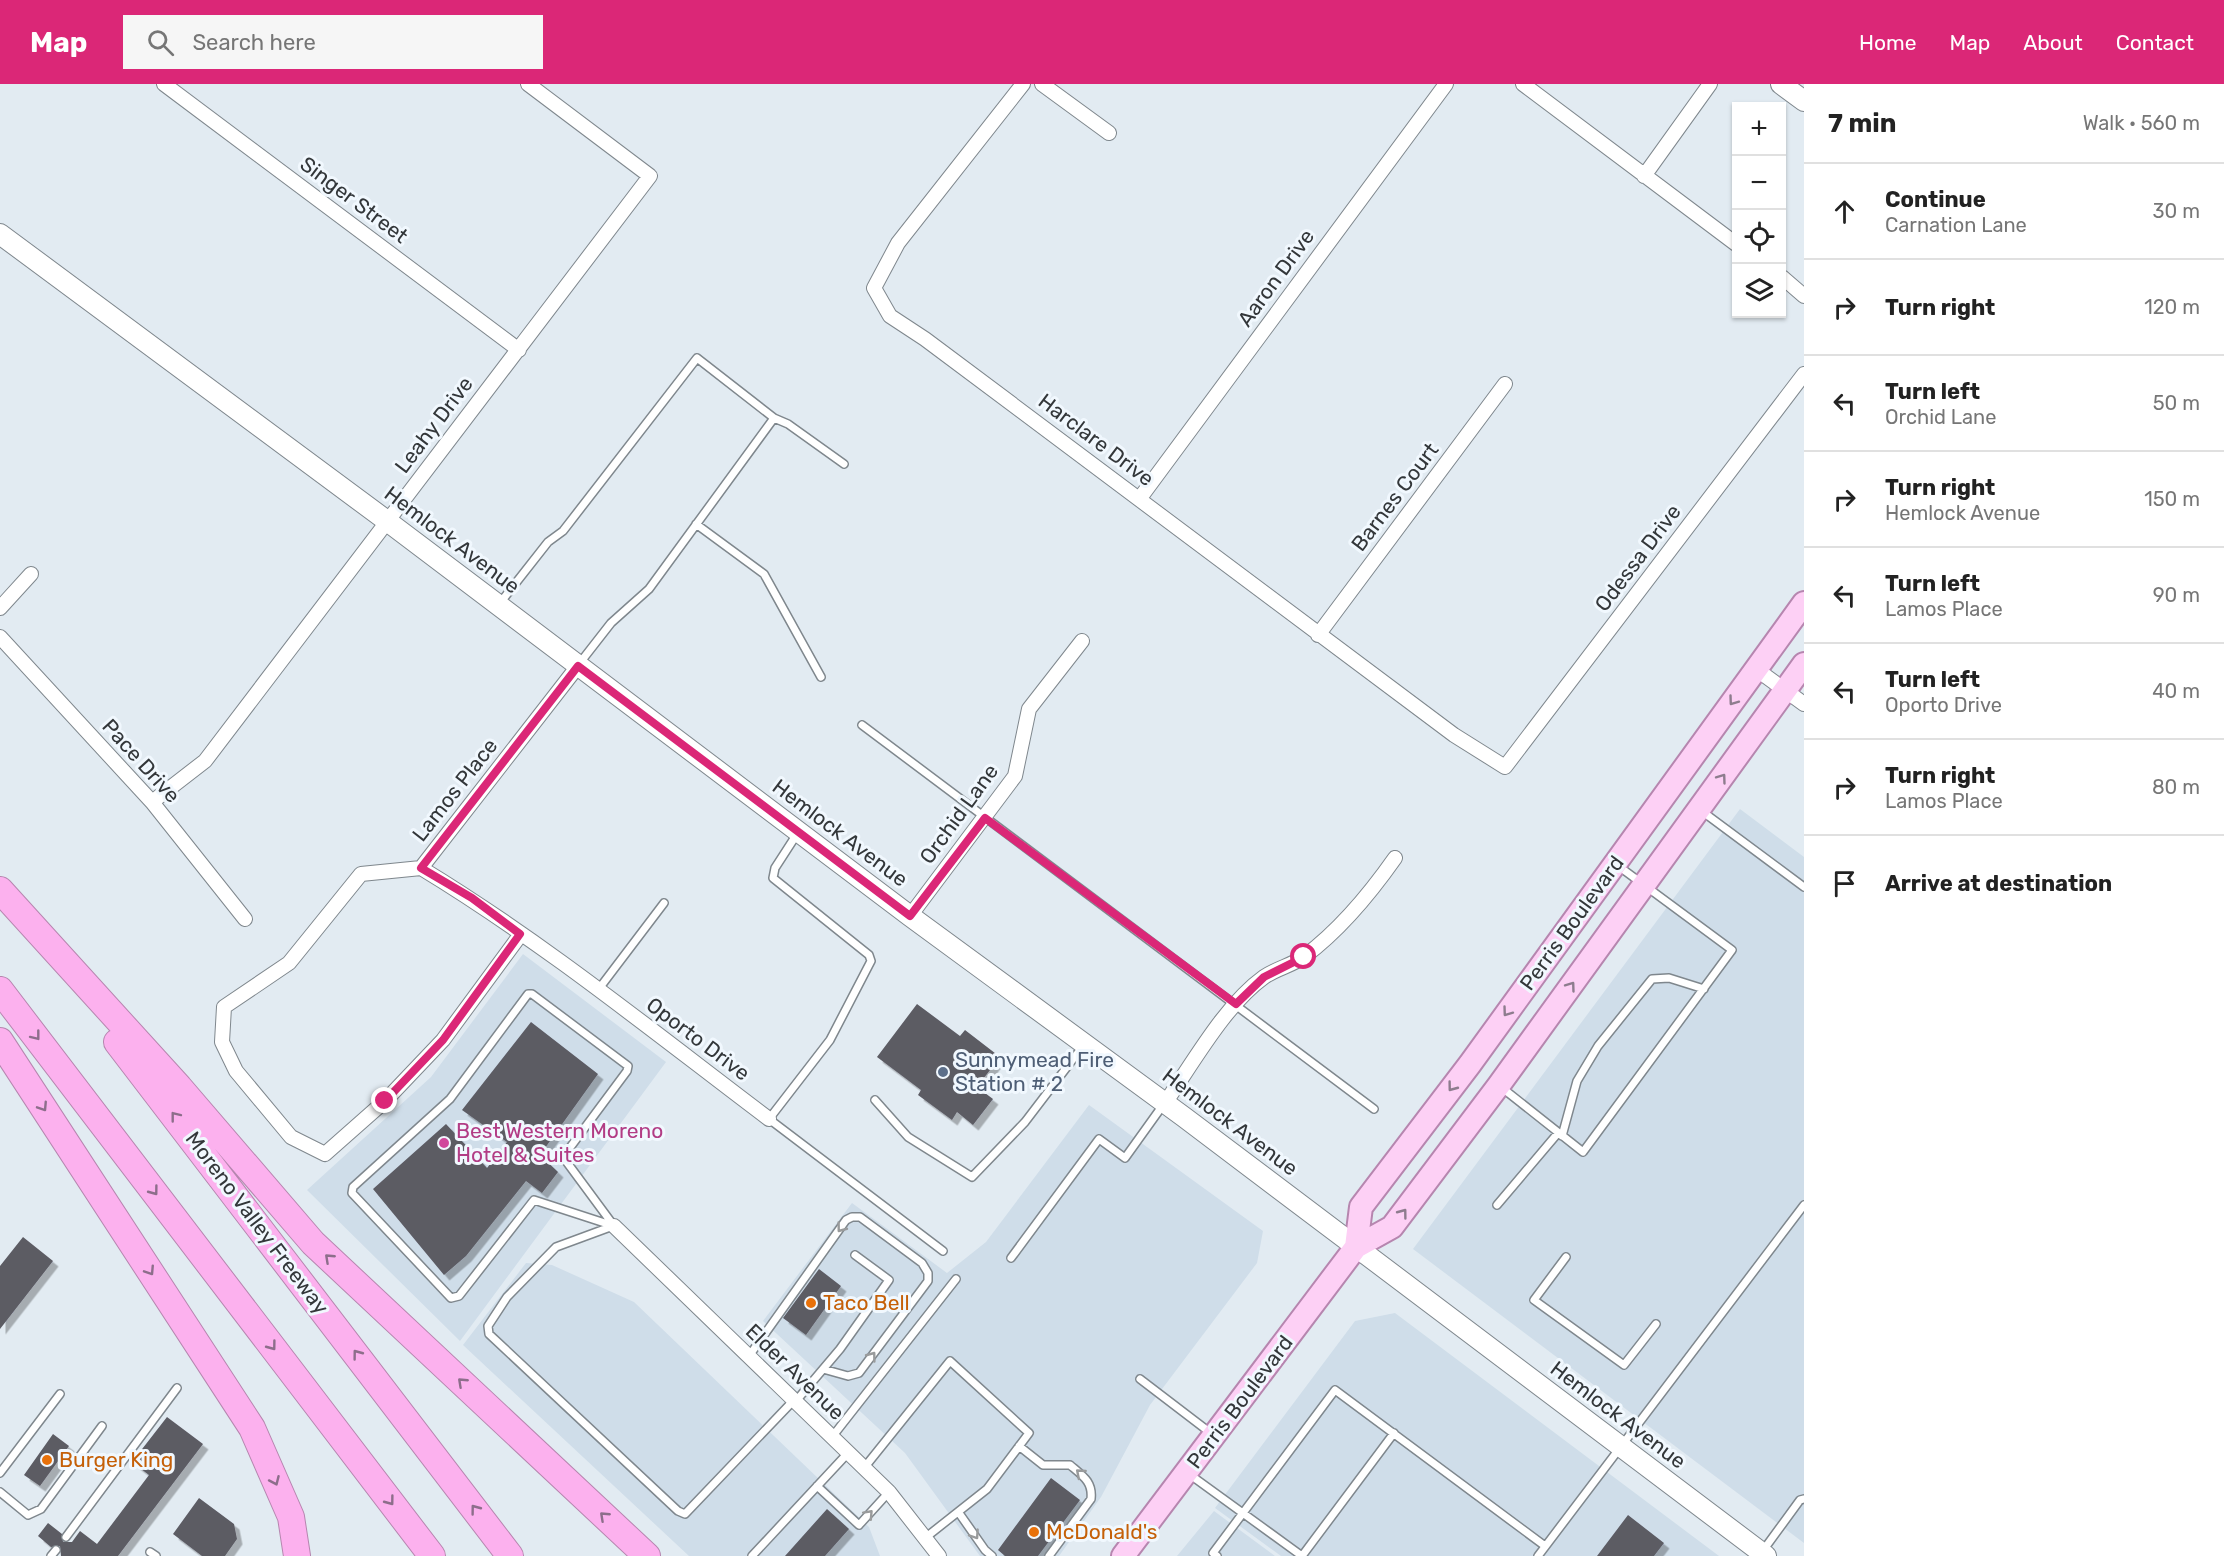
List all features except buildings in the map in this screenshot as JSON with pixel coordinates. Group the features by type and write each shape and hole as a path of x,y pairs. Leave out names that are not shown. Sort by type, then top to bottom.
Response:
{"highway":[{"name":"Moreno Valley Freeway","path":"0,892 190,1135 510,1556"},
{"path":"0,892 178,1087 313,1243 647,1556"},
{"path":"0,990 432,1556"},
{"path":"0,1041 252,1428 291,1517 297,1556"}],"main road":[{"name":"Perris Boulevard","path":"1356,1247 1361,1208 1470,1064 1804,603"},
{"name":"Perris Boulevard","path":"1123,1556 1356,1247 1392,1227 1499,1085 1804,664"}],"street":[{"name":"Singer Street","path":"164,84 519,350"},
{"name":"Leahy Drive","path":"152,802 205,761 650,176 528,84"},
{"name":"Harclare Drive","path":"1023,84 898,243 874,288 890,316 1140,498 1318,635 1454,735 1505,767"},
{"path":"1042,84 1109,133"},
{"name":"Aaron Drive","path":"1140,498 1446,84"},
{"path":"1523,84 1732,240"},
{"path":"1644,176 1710,84"},
{"path":"1780,84 1804,101"},
{"name":"Hemlock Avenue","path":"0,234 387,521 910,916 1165,1102 1762,1555"},
{"path":"1786,280 1804,296"},
{"name":"Odessa Drive","path":"1505,767 1804,374"},
{"name":"Barnes Court","path":"1318,635 1505,384"},
{"path":"0,608 31,574"},
{"name":"Pace Drive","path":"0,637 152,802 245,919"},
{"name":"Orchid Lane","path":"910,916 1015,776 1029,710 1082,641"},
{"name":"Lamos Place","path":"520,934 443,1040 385,1101 325,1154 291,1137 236,1071 222,1042 224,1006 289,963 361,874 421,868 578,666"},
{"path":"1756,669 1804,704"},
{"path":"1165,1102 1236,1004 1264,977 1304,957 1345,921 1366,898 1395,858"},
{"name":"Oporto Drive","path":"421,868 472,898 769,1119"},
{"name":"Elder Avenue","path":"614,1226 889,1492 939,1556"}],"lane":[{"path":"498,606 548,542 564,531 697,358 774,418 788,424 844,464"},
{"path":"578,666 611,623 649,589 774,418"},
{"path":"696,524 764,574 821,677"},
{"path":"862,725 1374,1109"},
{"path":"1699,809 1804,887"},
{"path":"769,1119 830,1040 871,961 869,955 772,878 775,868 799,832"},
{"path":"1499,1085 1583,1152 1732,950 1615,864"},
{"path":"598,990 664,903"},
{"path":"1497,1205 1560,1134 1577,1081 1598,1046 1652,979 1669,978 1704,989"},
{"path":"528,994 532,994 628,1066 627,1071 563,1157 614,1226 534,1200 459,1296 451,1298 352,1193 353,1187 450,1099 528,994"},
{"path":"875,1100 908,1137 972,1177 1025,1122 1084,1044"},
{"path":"1011,1258 1099,1139 1125,1158 1165,1102"},
{"name":"Oporto Drive","path":"769,1119 943,1251"},
{"path":"1538,1556 1804,1205"},
{"path":"748,1356 846,1220 852,1216 860,1217 922,1263 928,1273 928,1281 859,1373 848,1376 823,1369"},
{"path":"614,1226 556,1247 507,1297 488,1326 489,1334 678,1511 685,1514 823,1369 889,1280 855,1255"},
{"path":"1566,1257 1534,1300 1624,1365 1656,1323"},
{"path":"832,1437 956,1279"},
{"path":"864,1468 950,1361 1029,1433 987,1489 925,1538"},
{"path":"1140,1379 1214,1436"},
{"path":"66,1537 177,1388"},
{"path":"1213,1555 1335,1390 1545,1546"},
{"path":"0,1473 60,1394"},
{"path":"0,1492 28,1515 41,1509 102,1426"},
{"path":"1186,1473 1302,1556 1394,1433"},
{"path":"1019,1446 1043,1465 1070,1465 1089,1481 1092,1489 1090,1499 1049,1556"},
{"path":"752,1556 848,1453"},
{"path":"817,1486 859,1525 889,1492"},
{"path":"1762,1555 1800,1500 1804,1498"},
{"path":"959,1513 985,1550 992,1556"}],"shaded area":[{"path":"1740,809 1804,857 1804,1543 1413,1249"},
{"path":"523,954 666,1062 460,1341 307,1190 431,1077"},
{"path":"1089,1105 1263,1231 1257,1263 1150,1405 1101,1497 1059,1556 980,1556 905,1453 763,1321 852,1203 947,1273 986,1242"},
{"path":"526,1263 552,1265 634,1302 869,1527 880,1556 689,1556 463,1345"},
{"path":"1395,1313 1719,1556 1281,1556 1215,1508 1355,1321"},
{"path":"1214,1511 1275,1556 1177,1556"}],"place":[{"name":"Sunnymead Fire Station # 2","path":"943,1072"},
{"name":"Best Western Moreno Hotel & Suites","path":"444,1143"},
{"name":"Taco Bell","path":"811,1303"},
{"name":"Burger King","path":"47,1460"},
{"name":"McDonald's","path":"1034,1532"}],"route":[{"path":"385,1101 443,1040 520,934 472,898 421,868 578,666 910,916 985,818 1236,1004 1264,977 1304,957"}]}
